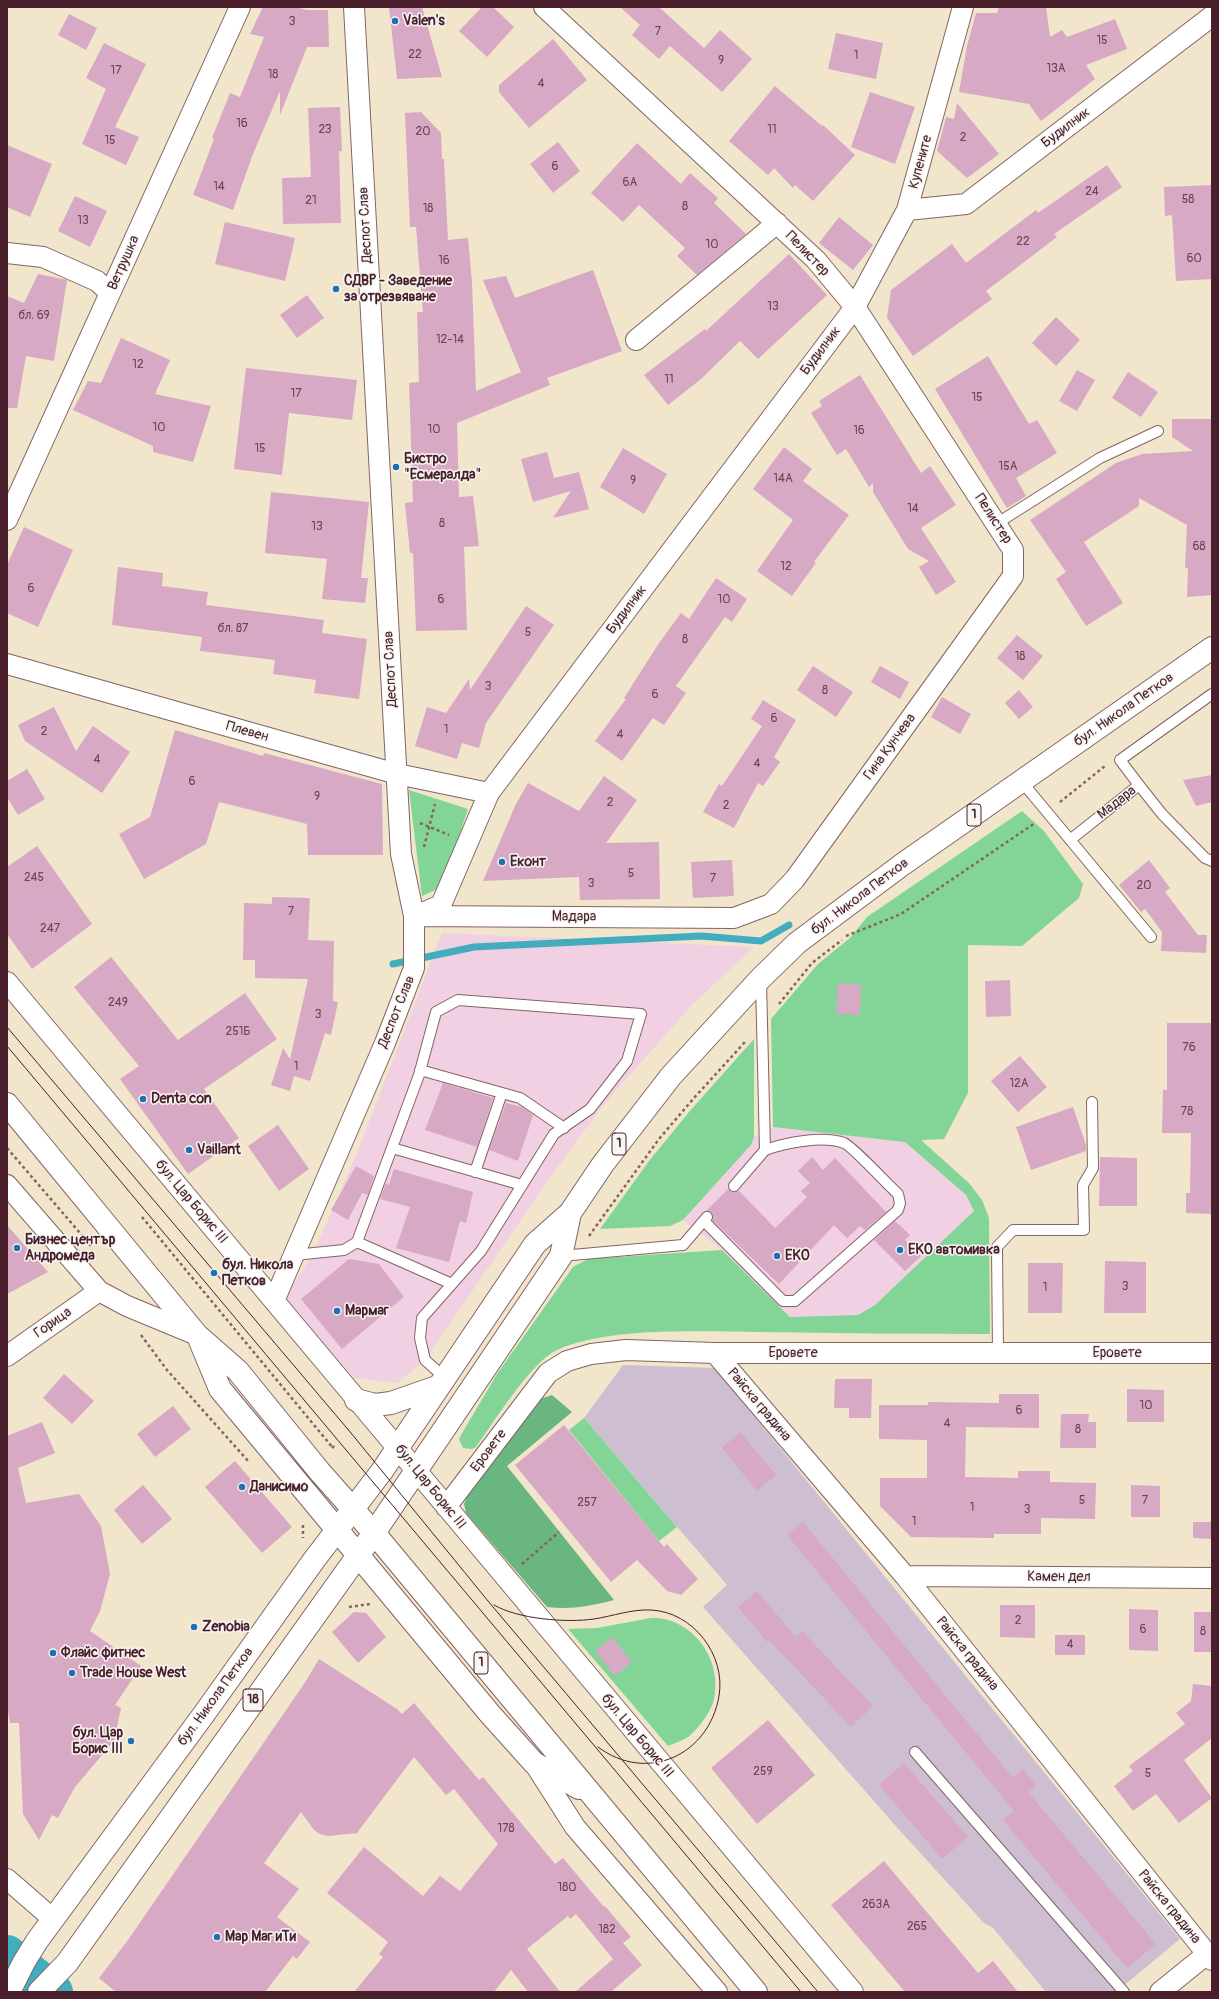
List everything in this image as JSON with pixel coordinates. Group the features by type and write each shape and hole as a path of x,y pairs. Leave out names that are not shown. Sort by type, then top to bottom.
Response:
{"main road":[{"name":"бул. Никола Петков","path":"9,1992 24,1962 37,1941 314,1560 353,1509 535,1244 570,1213 603,1164 671,1076 761,978 804,938 903,864 1212,648"},
{"path":"7,1104 197,1335 238,1371 320,1472 353,1509"},
{"name":"бул. Никола Петков","path":"39,1992 67,1963 374,1533 568,1256 570,1213"},
{"path":"197,1335 220,1389 337,1531"},
{"path":"356,1400 375,1405 391,1403 440,1382"},
{"name":"1","path":"353,1509 756,1992"},
{"name":"1","path":"337,1531 490,1714 534,1763 589,1793"}],"street":[{"name":"Ветрушка","path":"7,520 240,7"},
{"name":"Деспот Слав","path":"274,1301 385,1043 414,968 414,916 402,854 399,815 354,7"},
{"name":"Пелистер","path":"544,7 816,260 855,307 1014,550"},
{"name":"Купените","path":"855,307 907,210 964,7"},
{"name":"Будилник","path":"907,210 966,204 1212,16"},
{"path":"636,340 777,223"},
{"path":"7,253 43,258 97,281 110,293"},
{"name":"Будилник","path":"414,916 441,905 489,793 855,307"},
{"name":"Гина Кунчева","path":"734,918 771,904 795,879 1013,576 1014,550"},
{"name":"Плевен","path":"7,664 397,774 489,793"},
{"name":"Мадара","path":"414,916 734,918"},
{"name":"бул. Цар Борис III","path":"7,982 356,1400 397,1447 505,1579 853,1992"},
{"path":"7,1185 99,1291 127,1306 197,1335"},
{"name":"Горица","path":"7,1356 99,1291"},
{"name":"Еровете","path":"446,1507 548,1373 567,1361 590,1354 626,1350 715,1353 1212,1353"},
{"name":"Райска градина","path":"715,1353 905,1576 1210,1957"},
{"name":"Камен дел","path":"905,1576 1212,1578"},
{"path":"534,1763 575,1827 717,1992"},
{"path":"7,1880 53,1919"},
{"path":"1160,1992 1210,1957"}],"lane":[{"path":"996,524 1100,458 1158,431"},
{"path":"1139,785 1120,760 1212,694"},
{"path":"1022,782 1151,937"},
{"name":"Мадара","path":"1070,840 1139,785 1162,814 1205,858 1212,861"},
{"path":"761,978 765,1150"},
{"path":"294,1255 344,1250 358,1242 420,1070 436,1012 458,1000 642,1014 627,1061 590,1109 554,1134 481,1251 422,1318 420,1338 425,1360 440,1382"},
{"path":"420,1070 520,1098 564,1128"},
{"path":"475,1172 502,1093"},
{"path":"998,1352 997,1247 1013,1230 1084,1230 1083,1185 1093,1168 1092,1102"},
{"path":"568,1256 683,1245 706,1219 783,1301 789,1302 795,1301 898,1210 900,1203 898,1194 845,1143 817,1140 780,1145 765,1150 734,1186"},
{"path":"392,1148 522,1185"},
{"path":"358,1242 452,1284"},
{"path":"915,1752 1124,1992"}],"path":[{"path":"568,1256 659,1139 694,1098 762,1024 812,963 847,936 901,914 1029,828 1110,762"},
{"path":"423,850 428,826 441,783"},
{"path":"399,815 468,842"},
{"path":"7,1148 95,1250"},
{"path":"142,1217 333,1448"},
{"path":"140,1334 167,1370 250,1464"},
{"path":"329,1452 336,1444"},
{"path":"303,1522 303,1542"},
{"path":"505,1579 559,1532"},
{"path":"348,1607 375,1603"}],"shaded area":[{"path":"442,933 754,947 692,1005 604,1104 553,1173 425,1360 397,1383 354,1378 284,1299 314,1252 357,1153"},
{"path":"773,1127 905,1142 966,1195 974,1211 875,1305 858,1315 790,1317 722,1250 683,1220 751,1145 754,1137"},
{"path":"623,1365 715,1368 1180,1939 1116,1992 1046,1992 993,1928 984,1923 894,1824 703,1607 727,1585 584,1418"}],"green space":[{"path":"409,790 468,809 442,887 422,896"},
{"path":"1022,811 1044,831 1083,884 1079,898 1022,946 968,945 968,1093 944,1139 921,1140 969,1183 982,1200 989,1218 990,1334 684,1331 629,1334 579,1342 557,1350 536,1367 503,1408 476,1447 472,1449 463,1448 459,1439 497,1374 573,1267 588,1259 722,1250 790,1317 858,1315 875,1305 974,1211 966,1195 905,1142 773,1127 771,1019 818,964 850,938 867,917"},
{"path":"754,1039 754,1137 751,1145 683,1220 670,1226 600,1229 649,1161 689,1112"},
{"path":"552,1395 572,1412 507,1466 614,1600 580,1607 547,1607 466,1513 464,1504 468,1494 540,1399"},
{"path":"584,1418 677,1527 659,1541 569,1430"},
{"path":"651,1618 666,1620 679,1625 691,1633 701,1643 709,1656 714,1669 716,1684 714,1699 707,1715 700,1725 688,1737 668,1746 568,1629 597,1628"}],"building":[{"path":"263,7 295,7 307,10 328,10 329,47 307,47 280,115 280,91 253,154 233,210 193,195 214,139 212,138 230,93 240,97 264,37 250,34"},
{"path":"389,7 422,7 442,77 397,79"},
{"path":"482,7 493,7 514,27 487,57 459,31"},
{"path":"620,7 659,7 704,48 720,30 752,59 722,92 670,46 659,59 632,35 640,25"},
{"path":"999,7 1046,7 1050,37 1062,30 1067,37 1115,19 1127,49 1086,65 1095,79 1041,121 1029,104 959,92 967,46 976,13 997,13"},
{"path":"69,14 97,28 86,50 58,35"},
{"path":"836,33 883,43 876,79 828,69"},
{"path":"553,39 587,80 529,128 499,92 499,85"},
{"path":"104,43 146,64 115,127 139,137 126,165 82,144 106,89 86,78"},
{"path":"775,86 822,126 823,125 855,155 813,201 795,185 793,188 774,168 768,175 729,141"},
{"path":"870,92 915,107 895,164 851,147"},
{"path":"957,103 999,154 967,178 937,151 946,117 954,119"},
{"path":"340,107 342,151 339,151 341,223 283,224 282,178 311,177 308,108"},
{"path":"421,112 441,133 442,159 444,159 448,240 468,238 472,282 476,391 521,372 483,280 506,276 515,298 593,270 622,351 547,378 550,385 457,423 459,497 473,496 479,546 464,547 467,630 416,631 413,553 410,553 405,503 413,502 409,383 419,382 417,312 423,312 416,227 410,227 405,113"},
{"path":"558,142 580,171 553,193 530,164"},
{"path":"637,143 681,184 690,173 718,198 714,203 746,234 697,275 677,256 685,248 639,205 623,222 591,193"},
{"path":"7,145 52,164 30,217 7,207"},
{"path":"1107,165 1122,187 1054,234 1057,237 986,291 992,299 913,356 887,318 891,290 952,244 966,263 1036,210 1038,213"},
{"path":"1212,185 1212,279 1176,281 1172,215 1165,216 1164,187"},
{"path":"75,196 107,211 90,247 58,231"},
{"path":"839,217 873,245 853,270 819,243"},
{"path":"225,222 295,238 285,281 215,264"},
{"path":"789,254 827,295 758,359 740,341 701,379 668,405 644,375 705,329 706,331"},
{"path":"38,274 67,280 54,361 26,356 17,408 7,408 7,296 24,303"},
{"path":"307,295 324,318 297,338 280,315"},
{"path":"1056,317 1080,340 1056,366 1032,343"},
{"path":"121,338 170,360 155,394 211,406 193,462 153,452 153,446 73,410 88,381 101,383"},
{"path":"988,356 1029,424 1037,420 1057,453 1016,478 1026,496 1007,508 935,389"},
{"path":"246,368 357,380 352,420 289,413 282,475 234,469"},
{"path":"1077,370 1095,380 1077,411 1059,401"},
{"path":"1128,372 1158,392 1141,417 1112,398"},
{"path":"860,375 921,473 930,466 956,505 921,528 956,582 936,595 919,567 929,561 908,549 873,492 873,483 869,487 846,449 837,455 811,413 822,406 819,401"},
{"path":"1172,419 1212,419 1212,595 1187,597 1188,568 1185,568 1187,525 1139,498 1139,506 1084,542 1123,603 1086,626 1056,579 1066,572 1030,520 1116,463 1142,454 1193,451 1172,437"},
{"path":"784,447 812,469 803,481 849,515 814,562 816,563 792,596 757,571 793,520 753,489"},
{"path":"623,448 667,474 644,514 600,487"},
{"path":"547,452 554,478 579,472 589,509 553,518 571,491 533,502 521,459"},
{"path":"271,492 369,502 361,578 368,578 365,603 322,599 327,559 265,553"},
{"path":"24,527 73,550 38,627 7,613 7,565"},
{"path":"118,567 163,573 162,586 208,592 206,605 324,620 322,633 367,639 359,699 314,693 316,680 273,674 275,660 200,651 202,637 112,625"},
{"path":"716,578 747,599 732,622 725,617 676,686 686,693 664,725 653,718 622,761 595,741 626,699 624,698 659,643 681,613 689,619"},
{"path":"526,606 554,625 486,723 479,748 462,743 457,759 415,746 427,707 446,713 469,679 470,690"},
{"path":"1017,635 1043,656 1023,680 997,658"},
{"path":"813,666 853,692 836,717 797,690"},
{"path":"880,666 909,682 900,699 871,682"},
{"path":"1019,690 1033,707 1019,719 1005,703"},
{"path":"942,697 971,714 960,734 931,717"},
{"path":"763,700 796,720 774,757 780,762 763,786 758,783 734,828 703,812 719,784 722,786 762,726 751,719"},
{"path":"54,707 76,751 93,726 130,752 102,793 25,741 18,725"},
{"path":"175,730 263,756 264,753 382,784 383,855 308,855 307,824 219,802 206,844 144,879 119,834 150,817"},
{"path":"27,769 45,799 18,815 7,797 7,781"},
{"path":"1212,775 1212,802 1196,806 1183,780"},
{"path":"604,776 637,800 606,843 659,842 660,899 580,900 579,877 483,881 515,806 528,783 579,811"},
{"path":"37,846 92,924 32,969 7,934 7,867"},
{"path":"732,860 734,896 693,898 691,862"},
{"path":"1149,860 1170,888 1165,892 1198,935 1207,935 1206,953 1161,951 1162,932 1145,909 1141,912 1119,885"},
{"path":"272,897 310,898 308,940 334,941 333,1001 338,1002 331,1035 325,1033 310,1081 294,1076 290,1091 271,1085 283,1048 290,1059 308,979 255,978 255,960 243,960 244,903 272,904"},
{"path":"111,957 178,1040 245,993 277,1039 204,1089 239,1138 188,1174 120,1079 139,1066 74,987"},
{"path":"1010,980 1011,1016 986,1017 985,981"},
{"path":"838,983 861,985 860,1015 836,1014"},
{"path":"1167,1023 1211,1023 1212,1214 1186,1213 1186,1193 1190,1193 1191,1133 1162,1133 1163,1090 1167,1090"},
{"path":"1020,1056 1047,1087 1018,1112 991,1081"},
{"path":"443,1083 493,1098 477,1147 425,1130"},
{"path":"506,1103 522,1107 533,1115 518,1161 489,1150"},
{"path":"1073,1107 1086,1145 1086,1151 1031,1170 1016,1127"},
{"path":"278,1125 309,1169 279,1191 248,1146"},
{"name":"EKO","path":"812,1157 823,1170 835,1158 886,1212 865,1230 860,1226 847,1238 834,1225 779,1284 712,1220 711,1212 706,1211 728,1189 733,1192 739,1191 775,1228 807,1197 801,1191 810,1183 798,1171"},
{"path":"1100,1157 1137,1158 1137,1206 1099,1206"},
{"path":"356,1166 374,1176 368,1195 362,1193 348,1220 331,1210"},
{"path":"394,1169 473,1192 466,1223 460,1221 449,1262 396,1248 410,1207 380,1199 386,1183 389,1185"},
{"name":"EKO автомивка","path":"895,1221 910,1235 905,1240 921,1256 905,1271 874,1240"},
{"name":"Бизнес център Андромеда","path":"7,1225 48,1272 7,1294"},
{"path":"349,1259 379,1264 404,1297 342,1349 301,1299"},
{"path":"1105,1261 1146,1262 1146,1313 1104,1313"},
{"path":"1028,1263 1063,1263 1062,1313 1028,1313"},
{"path":"64,1374 94,1401 72,1424 43,1398"},
{"path":"835,1379 872,1379 871,1418 849,1418 849,1408 834,1408"},
{"path":"1127,1389 1164,1390 1164,1422 1127,1422"},
{"path":"999,1394 1039,1394 1039,1428 966,1427 965,1477 1018,1478 1018,1471 1050,1471 1050,1482 1096,1483 1095,1519 1041,1518 1041,1534 994,1534 994,1538 911,1537 880,1506 880,1478 927,1478 927,1440 879,1439 879,1405 928,1405 928,1402 999,1403"},
{"path":"173,1406 191,1429 155,1457 137,1434"},
{"path":"1061,1414 1089,1414 1088,1422 1096,1422 1096,1448 1060,1448"},
{"name":"Trade House West","path":"42,1422 55,1453 18,1468 26,1503 79,1494 101,1526 110,1574 100,1611 90,1631 141,1666 115,1705 121,1708 114,1741 75,1787 58,1818 52,1815 39,1840 23,1814 19,1723 10,1723 7,1706 7,1436"},
{"path":"564,1425 664,1547 667,1544 698,1579 681,1595 667,1591 637,1560 611,1582 515,1465"},
{"path":"740,1432 776,1475 757,1491 722,1448"},
{"path":"235,1461 292,1527 262,1553 205,1487"},
{"path":"143,1485 172,1519 142,1544 114,1510"},
{"path":"1131,1485 1160,1486 1160,1517 1131,1517"},
{"path":"803,1522 1013,1778 1023,1769 1036,1786 1028,1792 1156,1944 1127,1968 1003,1820 1014,1811 787,1535"},
{"path":"1193,1522 1212,1522 1212,1539 1193,1538"},
{"path":"757,1591 796,1637 802,1631 873,1706 851,1727 769,1640 767,1642 738,1607"},
{"path":"1000,1605 1035,1605 1035,1638 1000,1637"},
{"path":"1129,1609 1158,1610 1158,1651 1129,1650"},
{"path":"354,1612 366,1613 386,1637 358,1663 332,1632"},
{"path":"1194,1612 1212,1612 1212,1652 1194,1652"},
{"path":"1055,1635 1085,1635 1085,1655 1055,1655"},
{"path":"612,1637 632,1662 615,1676 595,1651"},
{"path":"319,1659 397,1709 402,1714 414,1703 479,1780 483,1777 555,1864 563,1858 604,1907 605,1906 631,1937 623,1943 642,1965 611,1992 575,1992 613,1959 576,1914 570,1919 568,1916 527,1949 560,1992 528,1992 511,1970 494,1992 354,1992 383,1957 379,1954 388,1942 327,1893 364,1847 423,1896 440,1876 460,1891 498,1844 454,1789 446,1795 414,1757 357,1833 328,1836 320,1834 314,1830 301,1812 264,1863 299,1889 277,1917 310,1942 297,1959 293,1956 265,1992 116,1992 99,1978 128,1940 306,1681"},
{"path":"1193,1684 1212,1686 1212,1738 1184,1760 1212,1798 1179,1823 1156,1794 1133,1811 1114,1786 1133,1771 1129,1766 1185,1724 1176,1713 1191,1701"},
{"path":"768,1720 815,1775 757,1824 711,1768"},
{"path":"904,1763 968,1837 942,1859 879,1785"},
{"path":"884,1861 978,1973 993,1961 1018,1992 905,1992 831,1905"}],"waterway":[{"path":"393,964 474,947 701,936 761,941 789,925"},
{"path":"7,1955 53,1992"}],"tram line":[{"path":"7,1027 351,1433 488,1601 818,1992"},
{"path":"7,1046 801,1992"},
{"path":"494,1605 516,1614 556,1620 594,1619 630,1612 651,1610 666,1613 680,1619 693,1627 703,1638 712,1651 720,1681 719,1696 713,1717 703,1734 689,1748 673,1758 655,1763 636,1763 617,1758 598,1747"}],"place":[{"name":"Valen's","path":"395,21"},
{"name":"СДВР - Заведение за отрезвяване","path":"336,289"},
{"name":"Бистро \"Есмералда\"","path":"396,467"},
{"name":"Еконт","path":"502,862"},
{"name":"Denta con","path":"143,1099"},
{"name":"Vaillant","path":"189,1150"},
{"name":"Бизнес център Андромеда","path":"17,1248"},
{"name":"EKO автомивка","path":"900,1250"},
{"name":"EKO","path":"777,1256"},
{"name":"бул. Никола Петков","path":"214,1273"},
{"name":"Мармаг","path":"337,1311"},
{"name":"Данисимо","path":"242,1487"},
{"name":"Zenobia","path":"194,1627"},
{"name":"Флайс фитнес","path":"53,1653"},
{"name":"Trade House West","path":"72,1673"},
{"name":"бул. Цар Борис ІІІ","path":"131,1741"},
{"name":"Мар Маг иТи","path":"217,1937"}]}
